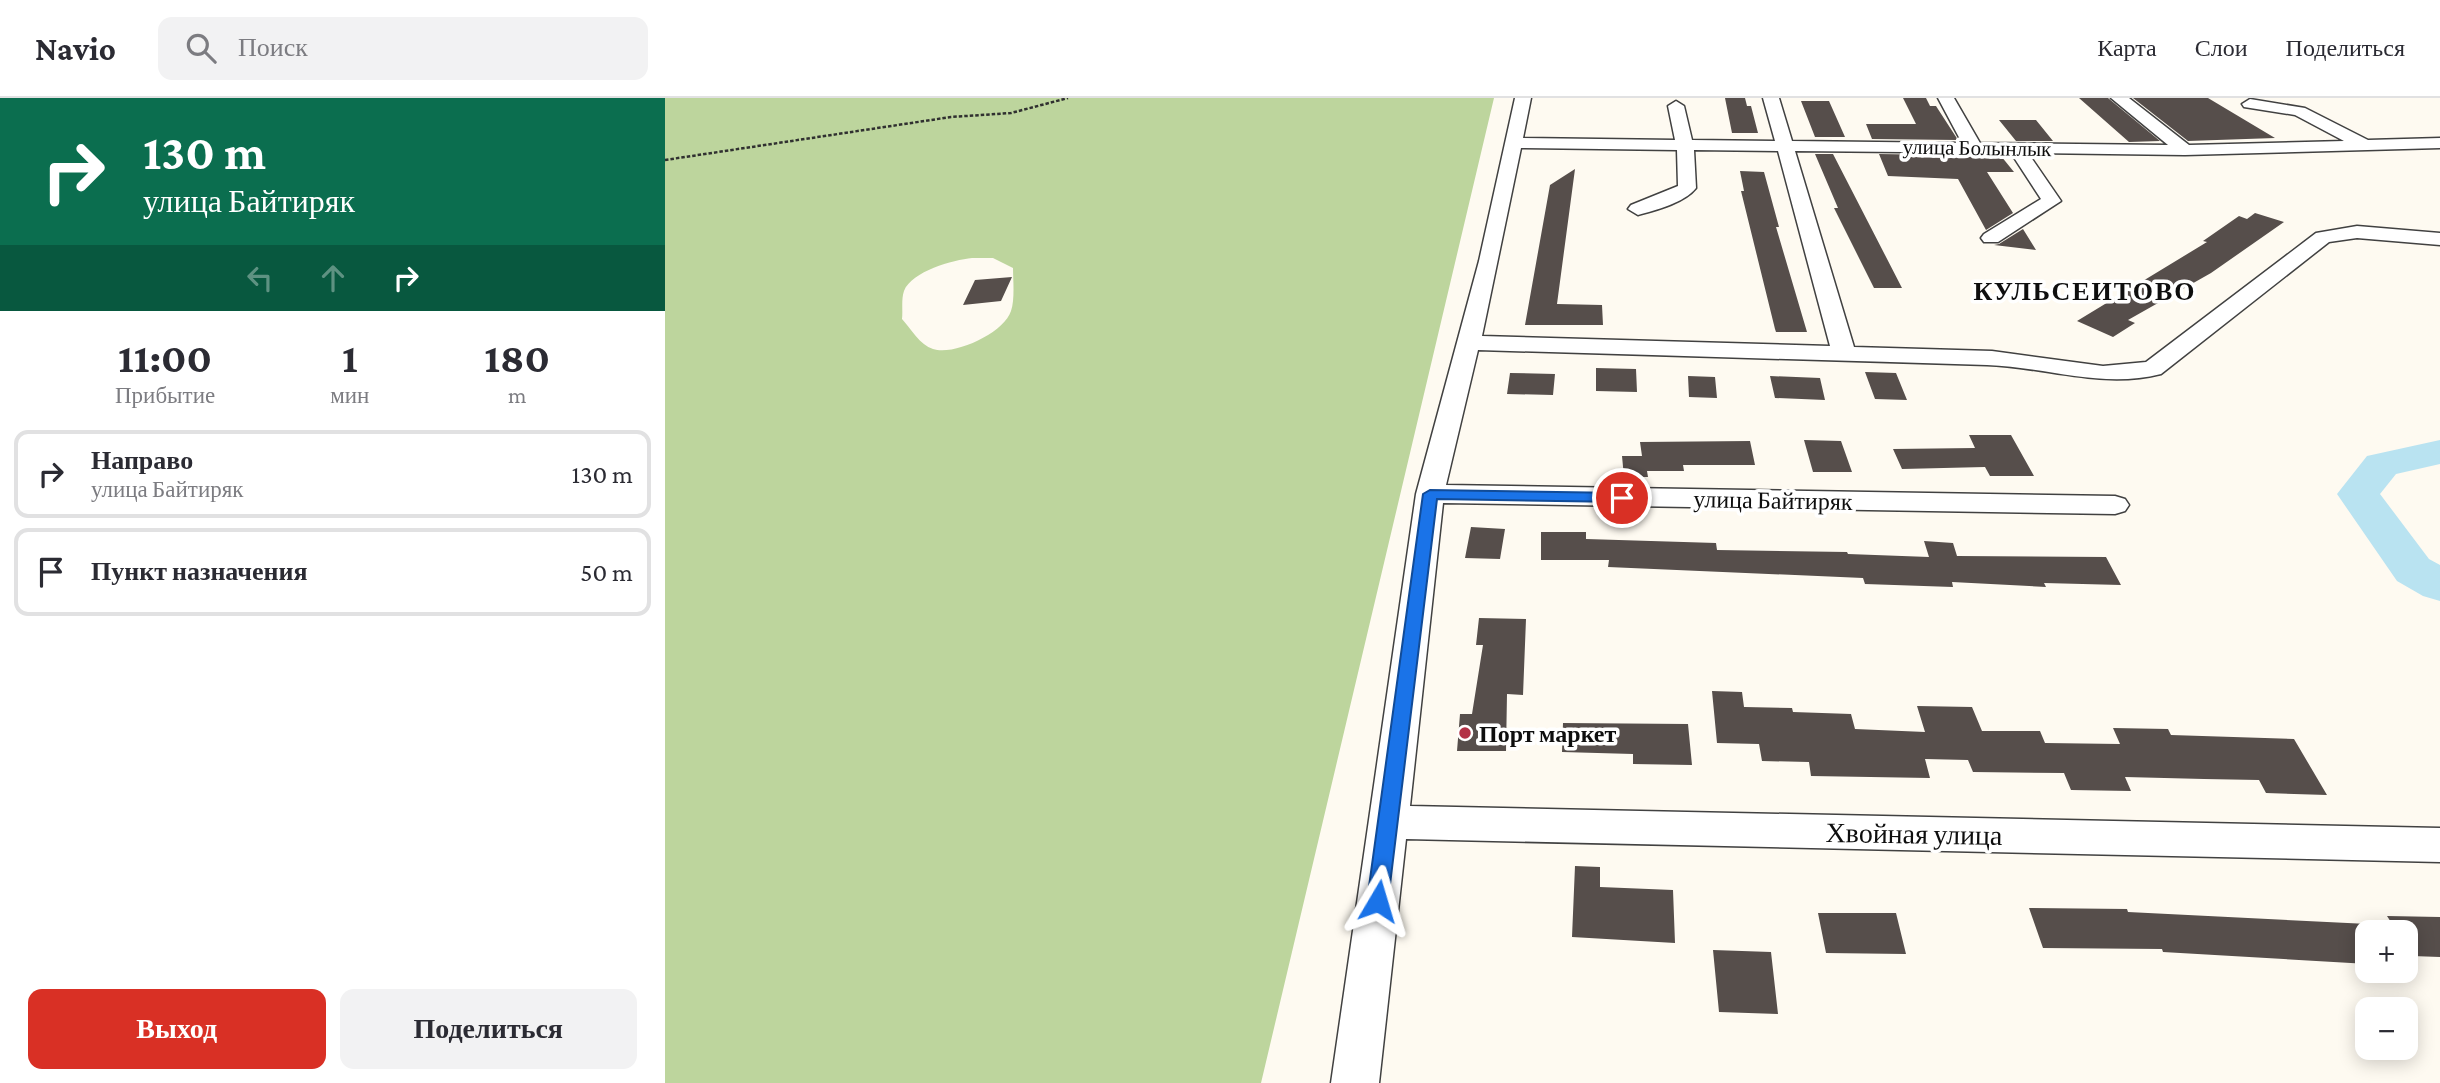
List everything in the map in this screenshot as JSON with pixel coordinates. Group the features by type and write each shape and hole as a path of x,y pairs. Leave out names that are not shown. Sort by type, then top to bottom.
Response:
{"street":[{"path":"1355,1083 1430,494 1489,261 1523,98"},
{"path":"1771,98 1844,353"},
{"path":"1946,98 1974,148"},
{"path":"2119,98 2185,150"},
{"path":"2250,104 2299,111 2367,145"},
{"path":"1638,209 1676,195 1687,188 1685,145 1676,106"},
{"name":"улица Болынлык","path":"1513,143 2185,150 2440,143"},
{"path":"1991,239 2052,201 2016,148"},
{"path":"1468,343 1992,358 2103,373 2152,369 2323,237 2357,232 2440,239"},
{"name":"улица Байтиряк","path":"1430,494 2115,505"},
{"name":"Хвойная улица","path":"1388,822 2440,845"}],"path":[{"path":"665,160 951,117 1010,113 1068,98"}],"green space":[{"path":"665,98 1494,98 1261,1083 665,1083","holes":["972,258 993,258 1013,268 1013,301 1007,319 989,335 965,346 942,350 924,344 902,319 903,294 908,284 924,272 944,264"]}],"building":[{"path":"1725,98 1745,98 1747,106 1751,106 1758,133 1732,133"},
{"path":"1903,98 1926,98 1930,106 1936,106 1958,140 1872,139 1866,124 1916,124"},
{"path":"2079,98 2108,98 2160,141 2129,142"},
{"path":"2133,98 2208,98 2275,138 2188,141"},
{"path":"1801,101 1829,101 1845,137 1815,137"},
{"path":"1999,120 2036,120 2053,141 2016,141"},
{"path":"1815,154 1833,154 1902,288 1874,288 1834,208 1838,208"},
{"path":"1879,154 2001,156 2014,172 1987,172 2013,213 1986,230 1958,179 1888,176"},
{"path":"1575,169 1557,304 1602,305 1603,325 1525,325 1550,185"},
{"path":"1740,171 1764,172 1779,227 1776,227 1807,332 1776,332 1741,191 1744,191"},
{"path":"2255,213 2284,222 2211,273 2128,320 2135,323 2113,337 2077,321 2207,242 2203,241 2239,216 2247,219"},
{"path":"2023,229 2036,250 1994,245 1999,244"},
{"path":"1012,277 1001,301 963,305 975,280"},
{"path":"1596,368 1636,369 1637,392 1596,391"},
{"path":"1865,372 1896,373 1907,400 1875,399"},
{"path":"1510,373 1555,374 1553,395 1507,394"},
{"path":"1688,376 1715,377 1717,398 1689,397"},
{"path":"1770,376 1820,378 1825,400 1775,398"},
{"path":"1969,435 2011,435 2034,476 1990,476 1985,467 1902,469 1893,449 1975,448"},
{"path":"1804,440 1841,441 1852,472 1813,472"},
{"path":"1750,441 1755,465 1683,465 1684,471 1647,471 1648,477 1624,477 1622,456 1642,456 1640,442"},
{"path":"1471,527 1505,529 1500,559 1465,558"},
{"path":"1541,532 1586,532 1586,539 1716,543 1717,550 1847,552 1929,557 1924,541 1953,543 1957,556 2106,557 2121,585 2044,583 2046,587 1952,582 1953,587 1865,584 1863,578 1608,567 1609,560 1541,560"},
{"path":"1479,618 1526,619 1523,695 1507,694 1506,751 1457,751 1460,714 1472,714 1483,645 1476,645"},
{"path":"1712,691 1742,692 1744,707 1792,708 1793,712 1851,714 1855,729 1925,732 1917,706 1972,707 1982,731 2040,731 2045,743 2120,744 2113,728 2168,729 2171,735 2294,739 2327,795 2266,793 2259,780 2125,777 2131,791 2071,790 2064,773 1973,772 1968,760 1925,759 1930,778 1811,776 1809,762 1762,761 1759,744 1717,743"},
{"path":"1563,723 1688,724 1692,765 1633,764 1633,754 1562,752"},
{"path":"1575,866 1600,867 1600,887 1673,890 1675,943 1572,937"},
{"path":"2029,908 2127,909 2128,912 2355,923 2355,963 2163,952 2162,949 2043,948"},
{"path":"1818,913 1896,913 1906,954 1826,953"},
{"path":"2387,916 2440,917 2440,957 2418,956 2418,920 2390,920"},
{"path":"1713,950 1771,952 1778,1014 1719,1012"}],"waterway":[{"path":"2440,452 2382,465 2358,494 2413,570 2440,585"}],"place":[{"name":"Порт маркет","path":"1465,733"}],"district":[{"name":"КУЛЬСЕИТОВО","path":"2085,291"}],"route":[{"path":"1378,901 1430,494 1622,498"}]}
